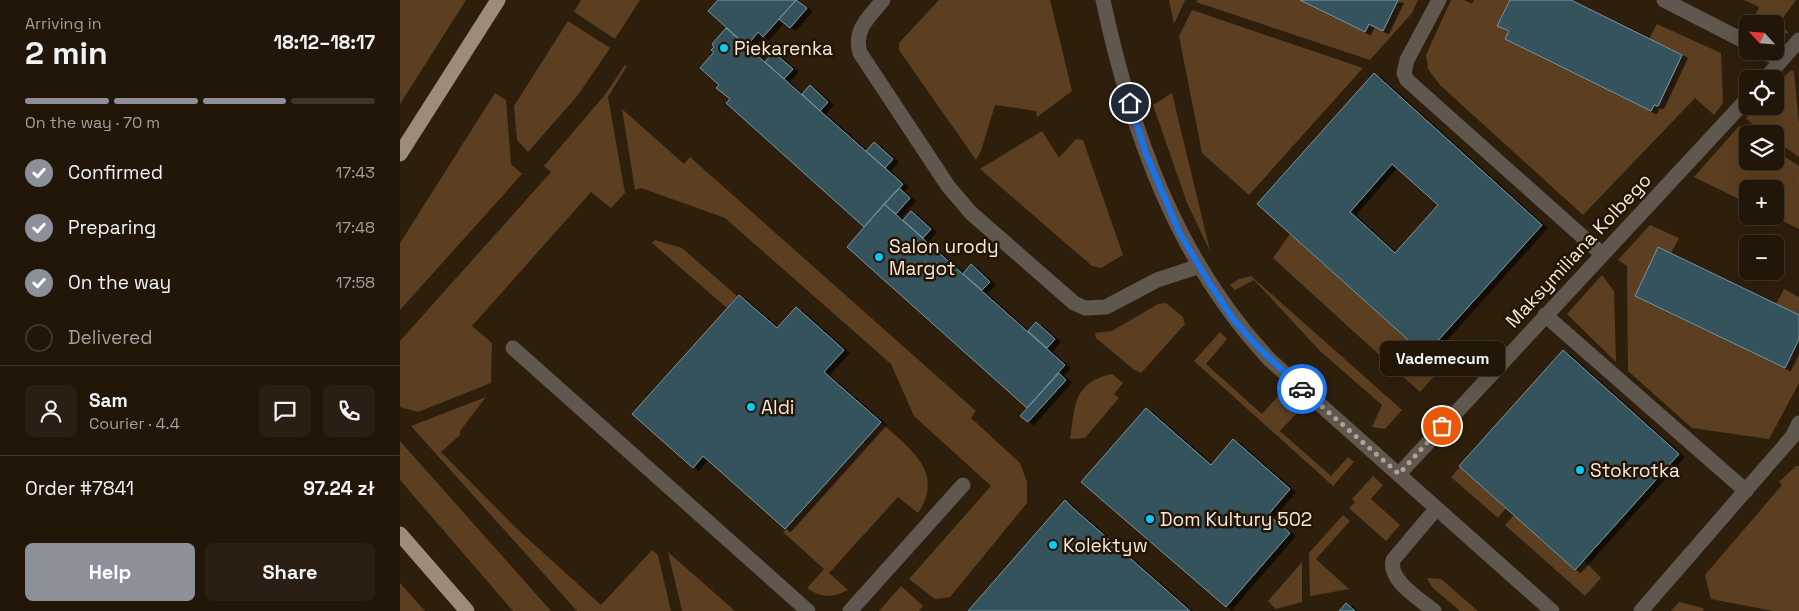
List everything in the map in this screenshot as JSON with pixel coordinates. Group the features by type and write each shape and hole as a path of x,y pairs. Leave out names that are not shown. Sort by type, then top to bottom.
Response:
{"main road":[{"path":"400,154 498,0"},
{"path":"400,534 467,611"}],"street":[{"path":"883,0 865,20 858,32 857,44 860,54 948,186 971,213 1054,288 1074,303 1085,308 1096,309 1106,307 1157,280 1200,266"},
{"path":"1103,0 1114,51 1146,154 1180,234 1229,313 1270,360 1552,611"},
{"path":"1439,0 1407,60 1404,72 1408,80 1602,254"},
{"path":"1664,0 1739,38"},
{"path":"1784,57 1799,40"},
{"path":"1772,70 1781,60"},
{"name":"Maksymiliana Kolbego","path":"1399,474 1739,108"},
{"path":"1545,315 1746,491"},
{"path":"513,348 808,611"},
{"path":"1641,611 1746,491 1796,439 1799,423"},
{"path":"850,611 963,485"},
{"path":"1434,611 1398,580 1392,564 1393,560 1436,509"}],"shaded area":[{"path":"400,0 466,0 400,104"},
{"path":"581,0 640,0 615,39 574,12"},
{"path":"939,0 1050,0 1072,91 1037,117 1036,111 995,105 981,151 976,160 899,50 899,43"},
{"path":"1169,0 1185,0 1174,24"},
{"path":"1197,0 1300,0 1365,31 1369,24 1384,30 1398,0 1418,0 1412,13 1370,60 1196,2"},
{"path":"1451,0 1464,0 1472,4 1474,0 1510,0 1498,25 1509,31 1505,39 1651,111 1654,105 1658,106 1682,55 1649,39 1657,24 1721,53 1723,103 1714,115 1695,98 1583,215 1440,85 1428,69 1426,55"},
{"path":"1744,0 1796,0 1784,16 1755,15 1759,7"},
{"path":"1192,10 1363,68 1249,195 1202,153 1179,36"},
{"path":"568,21 610,48 578,95 528,152 517,140 514,106"},
{"path":"625,65 627,66 608,97 625,193 611,208 591,192 472,326 492,343 491,383 418,412 400,407 400,341 551,172 544,166 604,96"},
{"path":"1791,70 1794,71 1799,124 1799,157 1784,146 1784,125 1754,125 1746,119 1749,115 1784,115 1784,77"},
{"path":"495,93 506,100 511,164 522,174 400,310 400,243"},
{"path":"1172,93 1210,251 1187,203 1153,105"},
{"path":"622,109 684,164 690,157 976,411 971,418 1020,463 1027,482 1027,503 950,597 935,599 909,579 991,486 914,416 891,364 725,218 641,188 635,190"},
{"path":"1739,126 1739,170 1784,170 1784,156 1799,166 1799,229 1784,222 1784,180 1739,180 1739,199 1694,177"},
{"path":"1042,131 1059,158 1076,139 1083,140 1123,255 1101,268 1092,266 980,169"},
{"path":"1650,225 1679,238 1671,253 1658,248 1635,296 1799,339 1799,383 1769,439 1692,428 1628,371 1627,266 1618,260"},
{"path":"1290,234 1425,355 1432,347 1448,361 1420,392 1273,258"},
{"path":"655,240 682,248 737,296 727,308 652,243"},
{"path":"1602,275 1614,291 1616,362 1567,314"},
{"path":"1251,276 1402,410 1385,429 1372,427 1382,405 1320,351 1254,280 1235,290 1230,285 1239,279"},
{"path":"1784,289 1799,297 1799,315 1776,304"},
{"path":"1166,303 1183,317 1185,324 1141,373 1133,369 1096,338 1095,333 1112,331 1158,304"},
{"path":"1220,332 1227,339 1206,364 1262,414 1279,395 1298,412 1280,431 1331,476 1348,457 1354,462 1333,486 1194,361"},
{"path":"1112,374 1123,383 1114,394 1119,398 1085,438 1070,439 1075,406 1083,389 1099,378"},
{"path":"486,397 460,431 460,435 441,452 516,528 601,605 652,550 658,555 671,611 577,611 411,426"},
{"path":"881,422 912,451 920,462 926,473 928,485 926,498 918,513 898,497 829,573 848,590 832,596 817,594 807,588 824,569 783,532"},
{"path":"400,441 551,611 513,611 400,480"},
{"path":"1796,466 1799,466 1799,611 1773,611 1711,599 1705,575 1782,485 1779,482"},
{"path":"1460,467 1506,508 1498,518 1451,477"},
{"path":"1373,476 1383,485 1371,499 1400,525 1386,541 1349,508 1355,502 1352,499"},
{"path":"1343,515 1350,521 1316,559 1349,589 1310,596 1309,553"},
{"path":"1514,515 1575,570 1584,560 1601,578 1585,596 1505,525"},
{"path":"668,552 735,611 682,611"},
{"path":"1302,562 1302,602 1276,609 1268,601"},
{"path":"1427,578 1441,579 1478,611 1460,611 1432,587"},
{"path":"400,583 425,611 400,611"},
{"path":"901,586 923,606 919,611 879,611"},
{"path":"1679,602 1703,608 1704,611 1671,611"}],"building":[{"path":"718,0 796,0 763,37 758,32 747,46 708,11"},
{"path":"796,0 807,8 790,28 779,19"},
{"path":"1300,0 1398,0 1383,31 1369,24 1365,32"},
{"path":"1510,0 1571,0 1682,55 1658,106 1654,105 1651,111 1505,39 1509,31 1497,26"},
{"path":"726,28 903,184 864,227 726,103 730,99 716,88 719,85 700,68 714,52 711,50 714,47 712,44"},
{"path":"773,52 793,69 784,79 765,62"},
{"path":"1374,73 1542,225 1425,355 1257,204","holes":["1392,164 1438,205 1395,253 1350,212"]},
{"path":"810,85 828,102 820,111 802,94"},
{"path":"874,142 893,159 885,168 866,151"},
{"path":"899,188 910,198 896,214 884,204"},
{"path":"884,204 1065,365 1027,408 847,247"},
{"path":"911,211 931,229 923,238 903,220"},
{"path":"1658,247 1799,315 1799,339 1785,368 1635,296"},
{"path":"971,264 990,282 982,290 963,274"},
{"name":"Aldi","path":"739,295 777,328 796,307 844,350 824,372 881,422 785,529 703,456 693,468 632,414"},
{"path":"1036,322 1055,339 1047,348 1028,331"},
{"path":"1563,350 1679,454 1575,570 1459,466"},
{"path":"1059,373 1066,380 1028,422 1020,416"},
{"path":"1146,408 1211,465 1233,439 1290,489 1268,515 1290,533 1226,607 1081,482"},
{"path":"1065,500 1073,508 1190,611 968,611"},
{"path":"1346,603 1355,611 1339,611"}],"way so far":[{"path":"1302,389 1399,474 1442,426"}],"place":[{"name":"Piekarenka","path":"724,48"},
{"name":"Salon urody Margot","path":"879,257"},
{"name":"Aldi","path":"751,407"},
{"name":"Vademecum","path":"1442,426"},
{"name":"Stokrotka","path":"1580,470"},
{"name":"Dom Kultury 502","path":"1150,519"},
{"name":"Kolektyw","path":"1053,545"}],"route":[{"path":"1130,103 1146,154 1180,234 1210,284 1233,319 1270,360 1302,389"}]}
